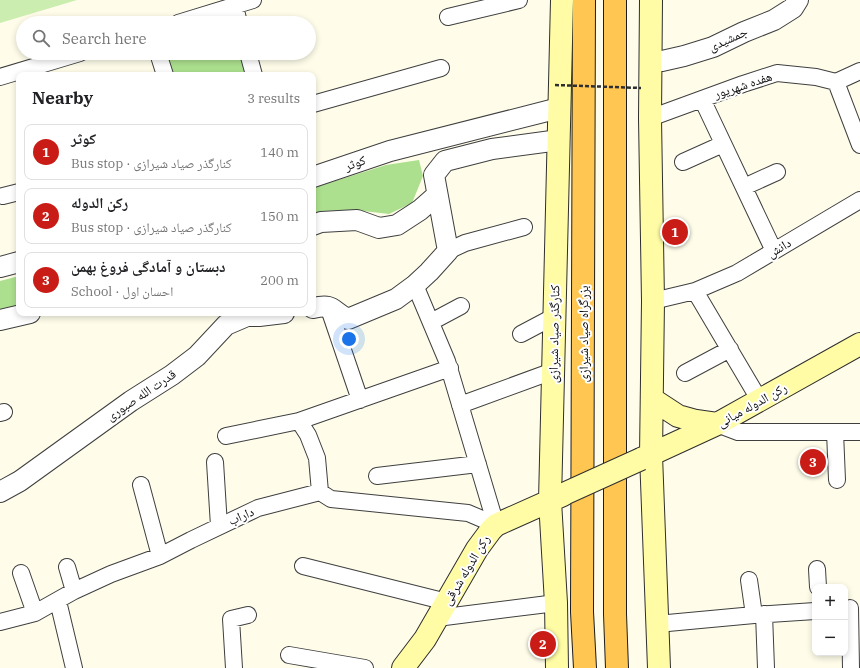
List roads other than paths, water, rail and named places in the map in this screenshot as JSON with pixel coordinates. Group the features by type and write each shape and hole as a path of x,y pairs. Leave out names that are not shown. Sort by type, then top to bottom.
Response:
{"highway":[{"name":"بزرگراه صیاد شیرازی","path":"584,0 582,612 585,668"},
{"path":"615,0 615,614 617,668"},
{"path":"579,668 582,612"},
{"path":"615,614 624,668"}],"main road":[{"name":"کنارگذر صیاد شیرازی","path":"557,668 556,603 558,497 553,371 562,0"},
{"path":"651,0 650,118 653,301 652,399 646,457 659,668"},
{"name":"رکن الدوله میانی","path":"646,457 717,424 860,344"},
{"path":"652,399 678,416 717,424"},
{"name":"رکن الدوله شرقی","path":"403,668 425,639 477,549 496,525 646,457"}],"street":[{"path":"201,16 253,0"},
{"path":"448,17 519,0"},
{"name":"جمشیدی","path":"650,61 662,61 713,47 774,20 793,8 798,0"},
{"path":"235,6 238,16"},
{"path":"17,72 57,60"},
{"path":"160,60 164,72"},
{"path":"250,60 253,72"},
{"path":"316,103 441,68"},
{"path":"860,70 836,82 860,145"},
{"path":"0,77 16,72"},
{"name":"هفده شهریور","path":"650,118 777,73 816,77 836,82"},
{"path":"702,99 774,251"},
{"name":"کوثر","path":"316,176 390,151 560,108"},
{"path":"448,251 434,175 445,161 492,149 559,140"},
{"path":"683,162 723,144"},
{"path":"744,188 777,172"},
{"path":"2,196 16,193"},
{"path":"316,224 321,222 357,220 379,228 398,225 420,210 437,195"},
{"name":"دانش","path":"653,301 696,291 737,273 860,200"},
{"path":"320,307 336,311 340,316 348,320 396,299 415,285 448,251 465,243 524,227"},
{"path":"0,267 16,263"},
{"path":"415,285 450,368 496,525"},
{"path":"696,291 760,401"},
{"path":"431,322 461,306"},
{"path":"320,307 360,400"},
{"path":"0,320 17,316"},
{"name":"قدرت الله صبوری","path":"2,486 20,480 131,401 172,375 197,356 226,325 247,316 258,316"},
{"path":"521,334 554,316"},
{"path":"685,373 730,349"},
{"path":"226,436 299,421 450,368"},
{"path":"460,405 553,371"},
{"path":"299,421 308,435 317,458 320,492 331,499 468,514 496,525"},
{"path":"717,424 738,432 860,432"},
{"path":"835,432 836,480"},
{"path":"215,462 220,526"},
{"path":"377,476 478,464"},
{"path":"142,484 160,556"},
{"name":"داراب","path":"0,622 35,613 111,574 160,556 258,508 320,492"},
{"path":"303,566 442,610 556,603"},
{"path":"67,567 74,592"},
{"path":"816,569 818,584"},
{"path":"21,574 35,613"},
{"path":"749,580 759,615 766,668"},
{"path":"58,601 74,668"},
{"path":"851,668 852,608"},
{"path":"657,624 812,611"},
{"path":"234,668 231,619 248,615"},
{"path":"289,655 365,668"}],"place":[{"name":"کوثر","path":"675,232"},
{"name":"دبستان و آمادگی فروغ بهمن","path":"813,462"},
{"name":"رکن الدوله","path":"543,644"}]}
